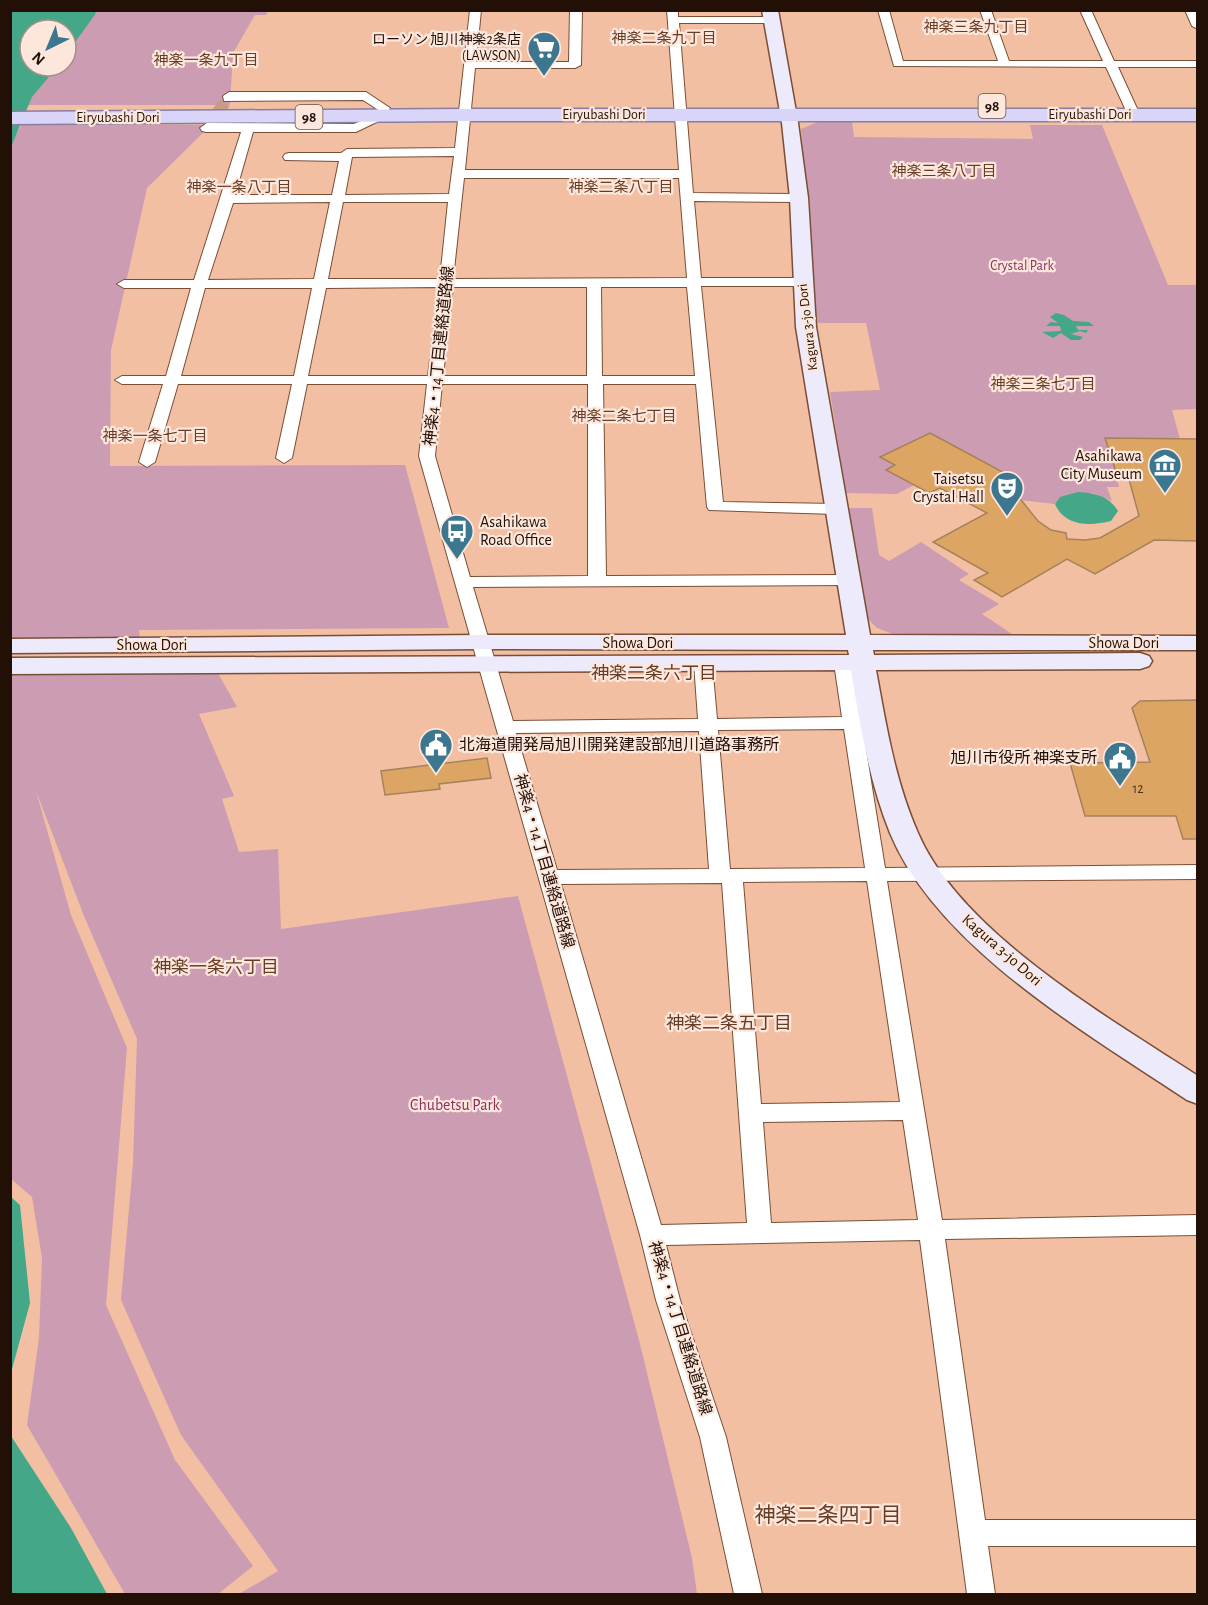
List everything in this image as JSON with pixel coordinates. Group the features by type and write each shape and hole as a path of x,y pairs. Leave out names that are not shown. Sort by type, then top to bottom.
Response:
{"main road":[{"name":"Eiryubashi Dori","path":"10,118 465,111 1132,110 1197,106"},
{"name":"Eiryubashi Dori","path":"10,110 155,114"},
{"name":"Eiryubashi Dori","path":"1132,110 1197,115"}],"street":[{"name":"神楽4・14丁目連絡道路線","path":"476,10 427,456 652,1235 668,1300 713,1437 748,1594"},
{"path":"470,65 574,65 576,10"},
{"path":"883,10 898,64 1197,64"},
{"path":"985,10 1005,64"},
{"path":"1085,10 1132,110"},
{"path":"1190,10 1197,26"},
{"path":"771,15 673,15 715,507 837,509"},
{"name":"Kagura 3-jo Dori","path":"771,15 788,110 799,198 806,327 848,580 855,656 878,753 904,834 926,872 951,905 983,938 1057,998 1197,1092"},
{"path":"207,126 206,128 356,128 384,112 366,96 229,96 228,98"},
{"path":"147,462 200,284 229,199 248,128"},
{"path":"284,458 298,380 321,284 347,153 460,152"},
{"path":"289,157 346,158"},
{"path":"458,174 686,174"},
{"path":"688,197 799,198"},
{"path":"229,199 456,198"},
{"path":"124,284 803,282"},
{"path":"594,283 593,379 597,580"},
{"path":"122,380 704,380"},
{"path":"464,582 848,580"},
{"name":"Showa Dori","path":"484,653 703,663 1197,643"},
{"path":"10,646 80,656"},
{"name":"Showa Dori","path":"80,656 484,653 1197,661"},
{"path":"10,666 80,656"},
{"path":"855,656 854,723 931,1229 981,1594"},
{"path":"703,663 751,1113 760,1233"},
{"path":"506,727 854,723"},
{"path":"549,877 926,872 1197,872"},
{"path":"751,1113 913,1112"},
{"path":"652,1235 1197,1225"},
{"path":"972,1533 1197,1533"}],"green space":[{"path":"96,11 268,11 266,15 255,15 233,53 230,105 25,105 46,78 78,78 78,32"},
{"name":"Crystal Park","path":"823,120 852,121 854,137 1033,139 1030,125 1102,125 1168,285 1197,285 1197,409 1172,410 1180,439 1116,472 1119,487 1107,487 1112,501 1093,493 1061,497 1055,504 1020,500 1013,490 1019,481 930,433 881,457 895,465 887,470 914,485 897,494 846,493 830,392 880,390 866,323 816,323 809,266 801,129"},
{"path":"22,124 211,125 147,188 111,350 110,466 405,465 449,628 139,630 142,654 11,654 11,144"},
{"path":"847,508 872,508 879,555 889,561 921,542 969,574 959,580 999,604 982,614 1015,636 901,637 877,628 864,615"},
{"name":"Chubetsu Park","path":"210,659 237,707 199,714 234,796 222,799 239,852 278,849 281,929 518,896 639,1340 692,1558 697,1594 239,1594 278,1571 181,1435 121,1300 133,1163 137,1039 84,916 36,791 71,915 127,1048 106,1305 175,1460 253,1566 218,1594 125,1594 27,1425 39,1338 42,1258 32,1197 11,1179 10,660"}],"shaded area":[{"path":"11,11 94,11 96,13 78,38 78,18 18,18 18,78 48,78 32,97 11,147"},
{"path":"1056,313 1073,321 1089,322 1094,326 1076,326 1078,330 1088,330 1086,333 1080,331 1071,334 1083,337 1080,340 1071,340 1061,333 1053,338 1042,332 1061,331 1060,326 1046,326 1051,322 1058,323 1050,317"},
{"path":"1078,492 1101,496 1118,511 1111,521 1087,524 1072,521 1059,512 1055,504 1060,497"},
{"path":"11,1197 20,1205 30,1303 11,1373"},
{"path":"11,1436 71,1528 107,1594 11,1594"}],"building":[{"name":"Taisetsu Crystal Hall","path":"930,433 1019,481 1013,490 1038,521 1051,530 1066,533 1067,539 1085,540 1100,538 1139,516 1127,472 1116,472 1105,438 1197,439 1197,541 1154,540 1095,574 1067,559 1002,597 974,580 988,573 933,542 987,513 940,488 929,493 886,470 895,465 880,457"},
{"path":"1197,700 1197,839 1183,839 1176,816 1085,816 1070,763 1150,762 1132,708 1140,701"},
{"name":"北海道開発局旭川開発建設部旭川道路事務所","path":"487,758 491,778 439,784 440,789 385,795 381,771"}],"tunnel":[{"path":"207,127 228,98"}],"place":[{"name":"ローソン 旭川神楽2条店 (LAWSON)","path":"544,77"},
{"name":"Asahikawa City Museum","path":"1165,494"},
{"name":"Taisetsu Crystal Hall","path":"1007,517"},
{"name":"Asahikawa Road Office","path":"457,560"},
{"name":"北海道開発局旭川開発建設部旭川道路事務所","path":"436,774"},
{"name":"旭川市役所 神楽支所","path":"1120,787"}],"district":[{"name":"神楽三条九丁目","path":"976,27"},
{"name":"神楽二条九丁目","path":"664,38"},
{"name":"神楽一条九丁目","path":"206,60"},
{"name":"神楽三条八丁目","path":"944,171"},
{"name":"神楽一条八丁目","path":"239,187"},
{"name":"神楽二条八丁目","path":"621,187"},
{"name":"神楽三条七丁目","path":"1043,384"},
{"name":"神楽二条七丁目","path":"624,416"},
{"name":"神楽一条七丁目","path":"155,436"},
{"name":"神楽二条六丁目","path":"654,674"},
{"name":"神楽一条六丁目","path":"216,968"},
{"name":"神楽二条五丁目","path":"729,1024"},
{"name":"神楽二条四丁目","path":"828,1515"}]}
